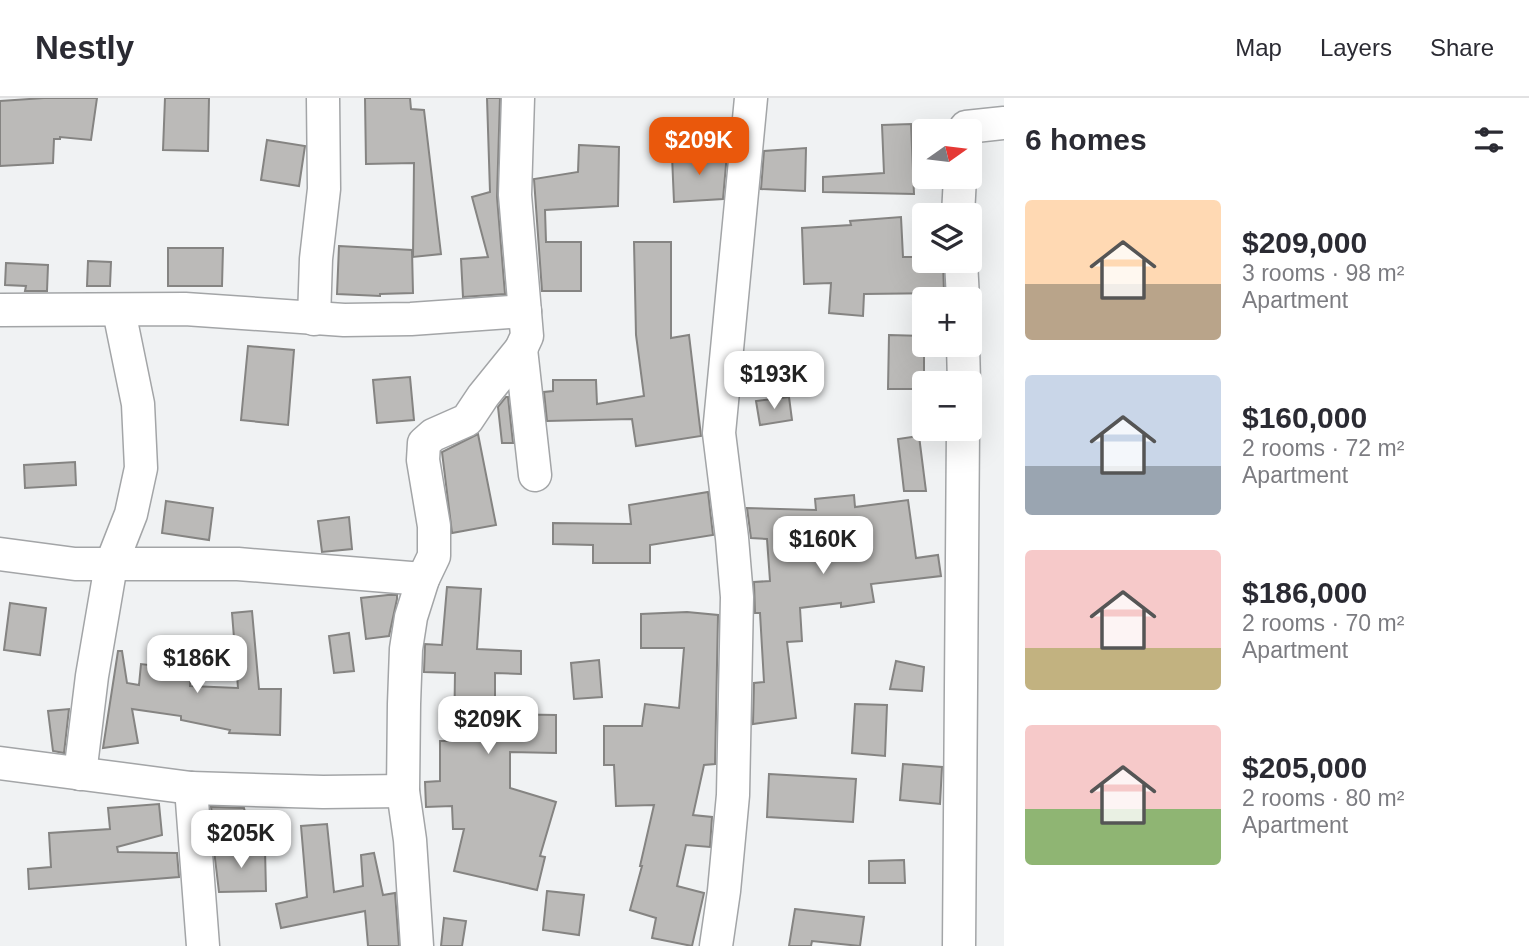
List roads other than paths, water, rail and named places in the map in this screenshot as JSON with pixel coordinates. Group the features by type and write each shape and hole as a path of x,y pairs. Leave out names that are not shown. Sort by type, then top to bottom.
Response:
{"street":[{"path":"314,319 316,259 324,188 323,98"},
{"path":"417,946 410,840 403,790 407,649 411,617 423,579 434,556 434,526 423,460 425,443 433,436 467,420 521,349 527,336 515,195 518,98"},
{"path":"716,946 733,795 737,597 719,433 751,98"},
{"path":"982,125 1004,123"},
{"path":"0,310 185,309 314,319 411,319 525,311"},
{"path":"80,774 92,676 111,565 131,514 141,468 138,404 119,311"},
{"path":"521,349 535,475"},
{"path":"959,946 963,441"},
{"path":"0,554 75,564 238,564 423,579"},
{"path":"0,763 191,788 323,792 403,790"},
{"path":"191,788 203,946"}]}
